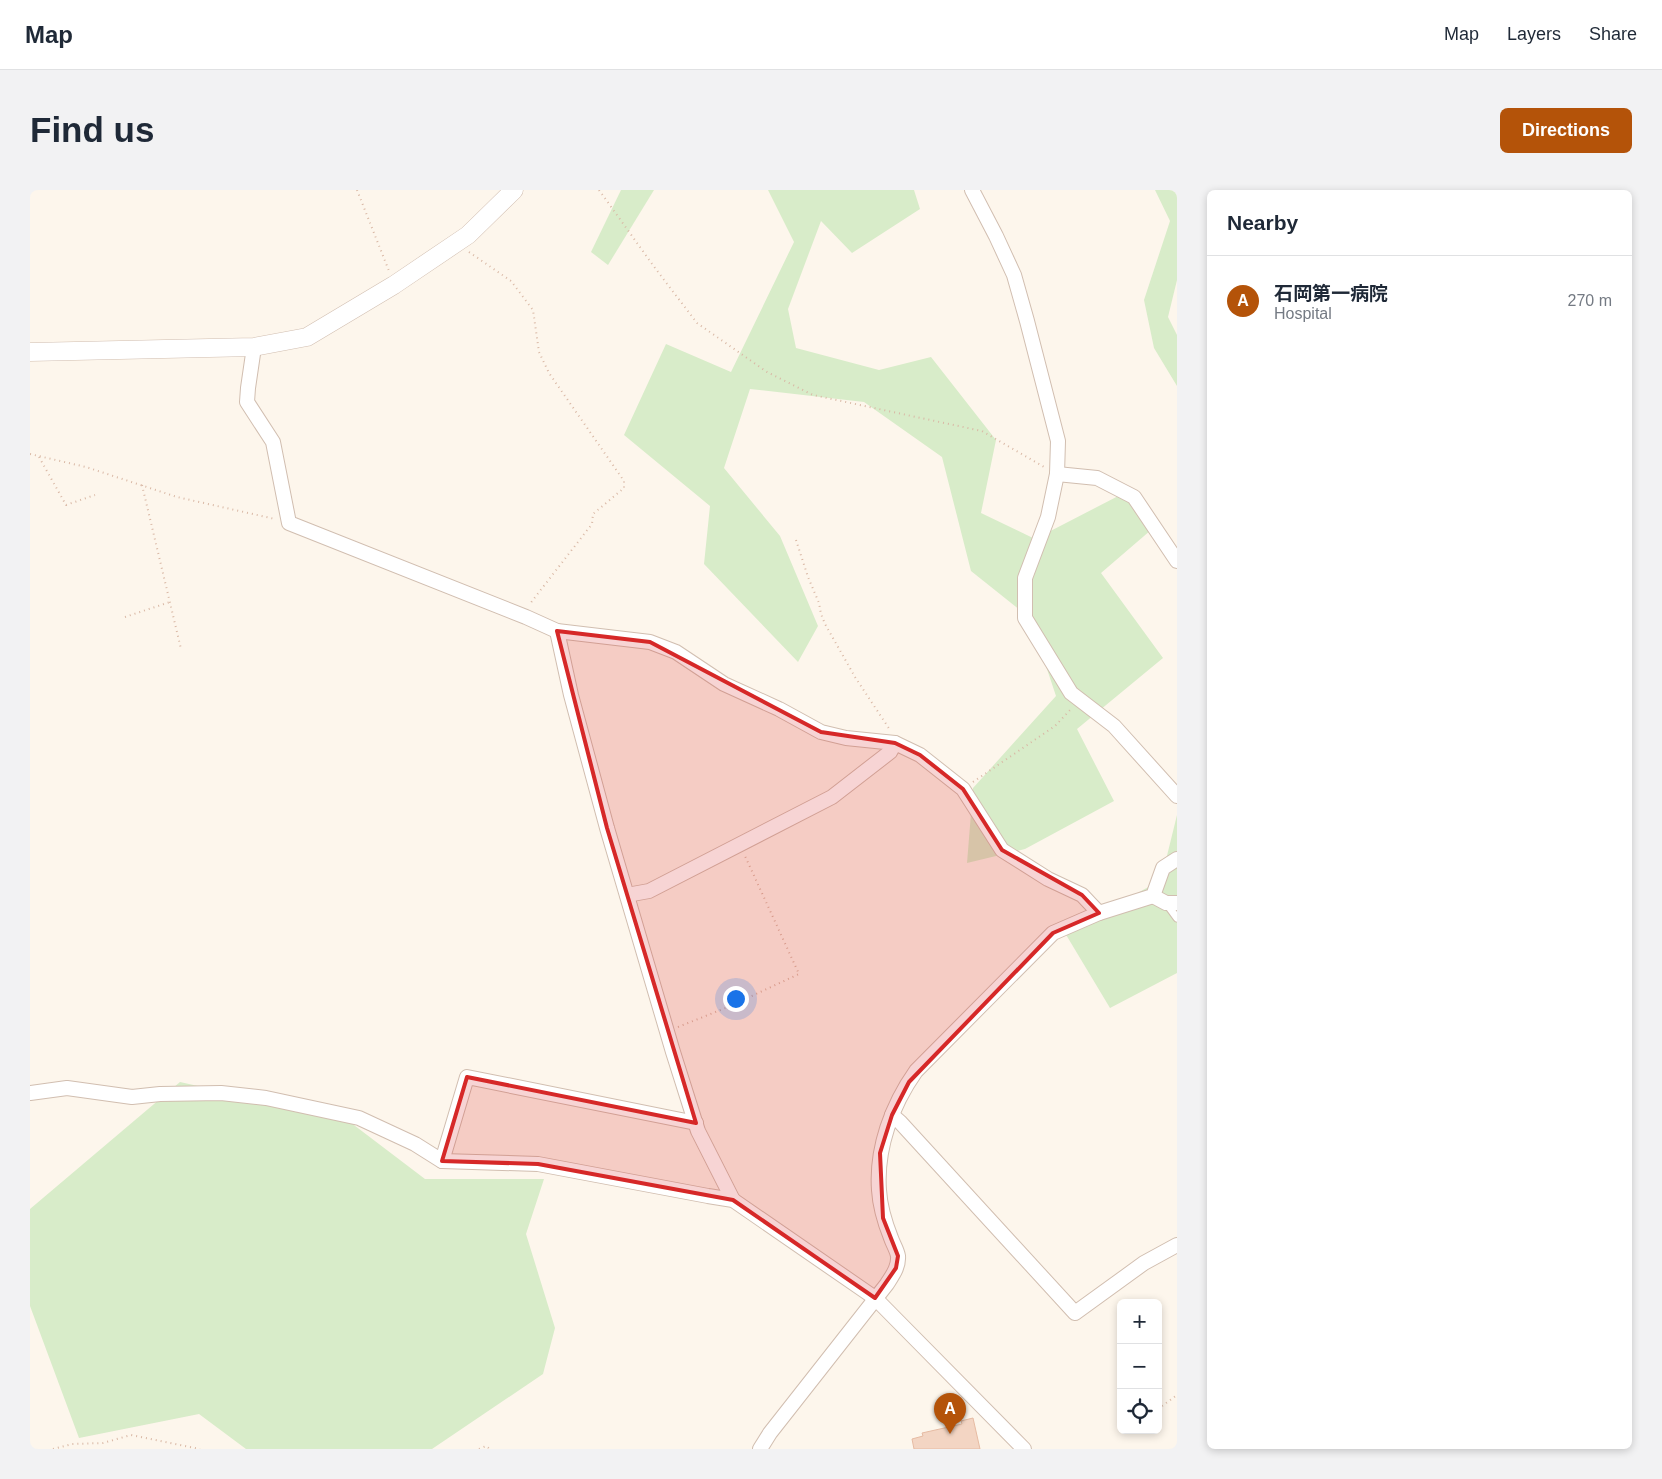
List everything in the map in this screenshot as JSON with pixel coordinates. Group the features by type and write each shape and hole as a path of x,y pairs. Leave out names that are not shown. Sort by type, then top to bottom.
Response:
{"street":[{"path":"30,352 254,346 307,337 394,285 468,236 514,190"},
{"path":"972,190 1010,267 1027,321 1058,441 1057,474 1048,517 1025,578 1025,618 1072,694 1114,726 1175,789"},
{"path":"254,346 248,402 273,442 290,522 557,631 650,642 676,652 724,684 779,709 822,732 846,738 895,744 920,755 963,789 1002,850 1048,879 1082,895 1099,913"},
{"path":"1057,474 1097,478 1134,497 1177,561"},
{"path":"557,631 571,696 667,1031 698,1131 733,1200"},
{"path":"627,895 649,891 832,796 890,752 895,744"},
{"path":"1152,896 1163,868 1177,859"},
{"path":"760,1449 770,1433 887,1284 896,1268 898,1256 884,1218 879,1190 880,1154 892,1115 916,1071 1053,933 1099,913 1152,896 1172,903"},
{"path":"442,1161 467,1076 696,1123"},
{"path":"30,1093 67,1088 132,1097 160,1094 221,1093 266,1098 359,1118 415,1144 442,1161 538,1164 733,1200 875,1298 1024,1449"},
{"path":"892,1115 950,1175 1075,1313 1144,1263 1177,1245"}],"lane":[{"path":"1172,903 1177,918"}],"path":[{"path":"357,190 394,285"},
{"path":"599,190 697,323 766,372 813,395 982,430 1057,474"},
{"path":"456,244 502,273 511,281 533,310 539,352 549,373 624,481 624,488 593,514 592,524 530,602 526,617"},
{"path":"30,454 86,466 177,497 290,522"},
{"path":"39,457 66,505 95,496"},
{"path":"142,485 181,649"},
{"path":"796,540 819,603 821,614 855,677 892,732 895,744"},
{"path":"125,617 170,602"},
{"path":"963,789 1055,726 1070,712 1077,698"},
{"path":"667,1031 728,1007 799,974 739,844"},
{"path":"1162,1405 1177,1395"},
{"path":"53,1449 72,1444 103,1443 131,1435 200,1449"},
{"path":"479,1449 486,1446 490,1449"}],"highlighted area":[{"path":"557,631 650,642 821,732 895,743 920,755 963,789 1002,850 1082,895 1099,913 1053,933 909,1082 892,1115 880,1153 883,1218 898,1256 896,1268 875,1298 733,1200 538,1164 442,1161 467,1077 696,1123 607,828"}],"green space":[{"path":"621,190 654,190 608,265 591,252"},
{"path":"768,190 914,190 920,209 852,253 821,221 788,309 796,348 879,370 931,357 996,440 981,513 1035,539 1126,492 1151,530 1101,573 1163,658 1077,729 1114,801 1025,849 967,863 973,788 1056,696 1030,618 971,571 942,457 864,402 750,389 724,468 780,536 818,626 798,662 704,564 710,506 624,435 666,344 731,372 794,242"},
{"path":"1155,190 1177,190 1177,280 1168,317 1177,335 1177,386 1154,348 1144,300 1170,221"},
{"path":"1177,815 1177,973 1110,1008 1065,933 1161,880"},
{"path":"180,1082 346,1119 425,1179 544,1179 526,1234 555,1328 543,1374 432,1449 246,1449 199,1414 79,1438 30,1306 30,1209"}],"building":[{"path":"973,1418 980,1449 914,1449 912,1439 923,1436 922,1433 962,1424 961,1421"}],"place":[{"name":"石岡第一病院","path":"950,1434"}]}
